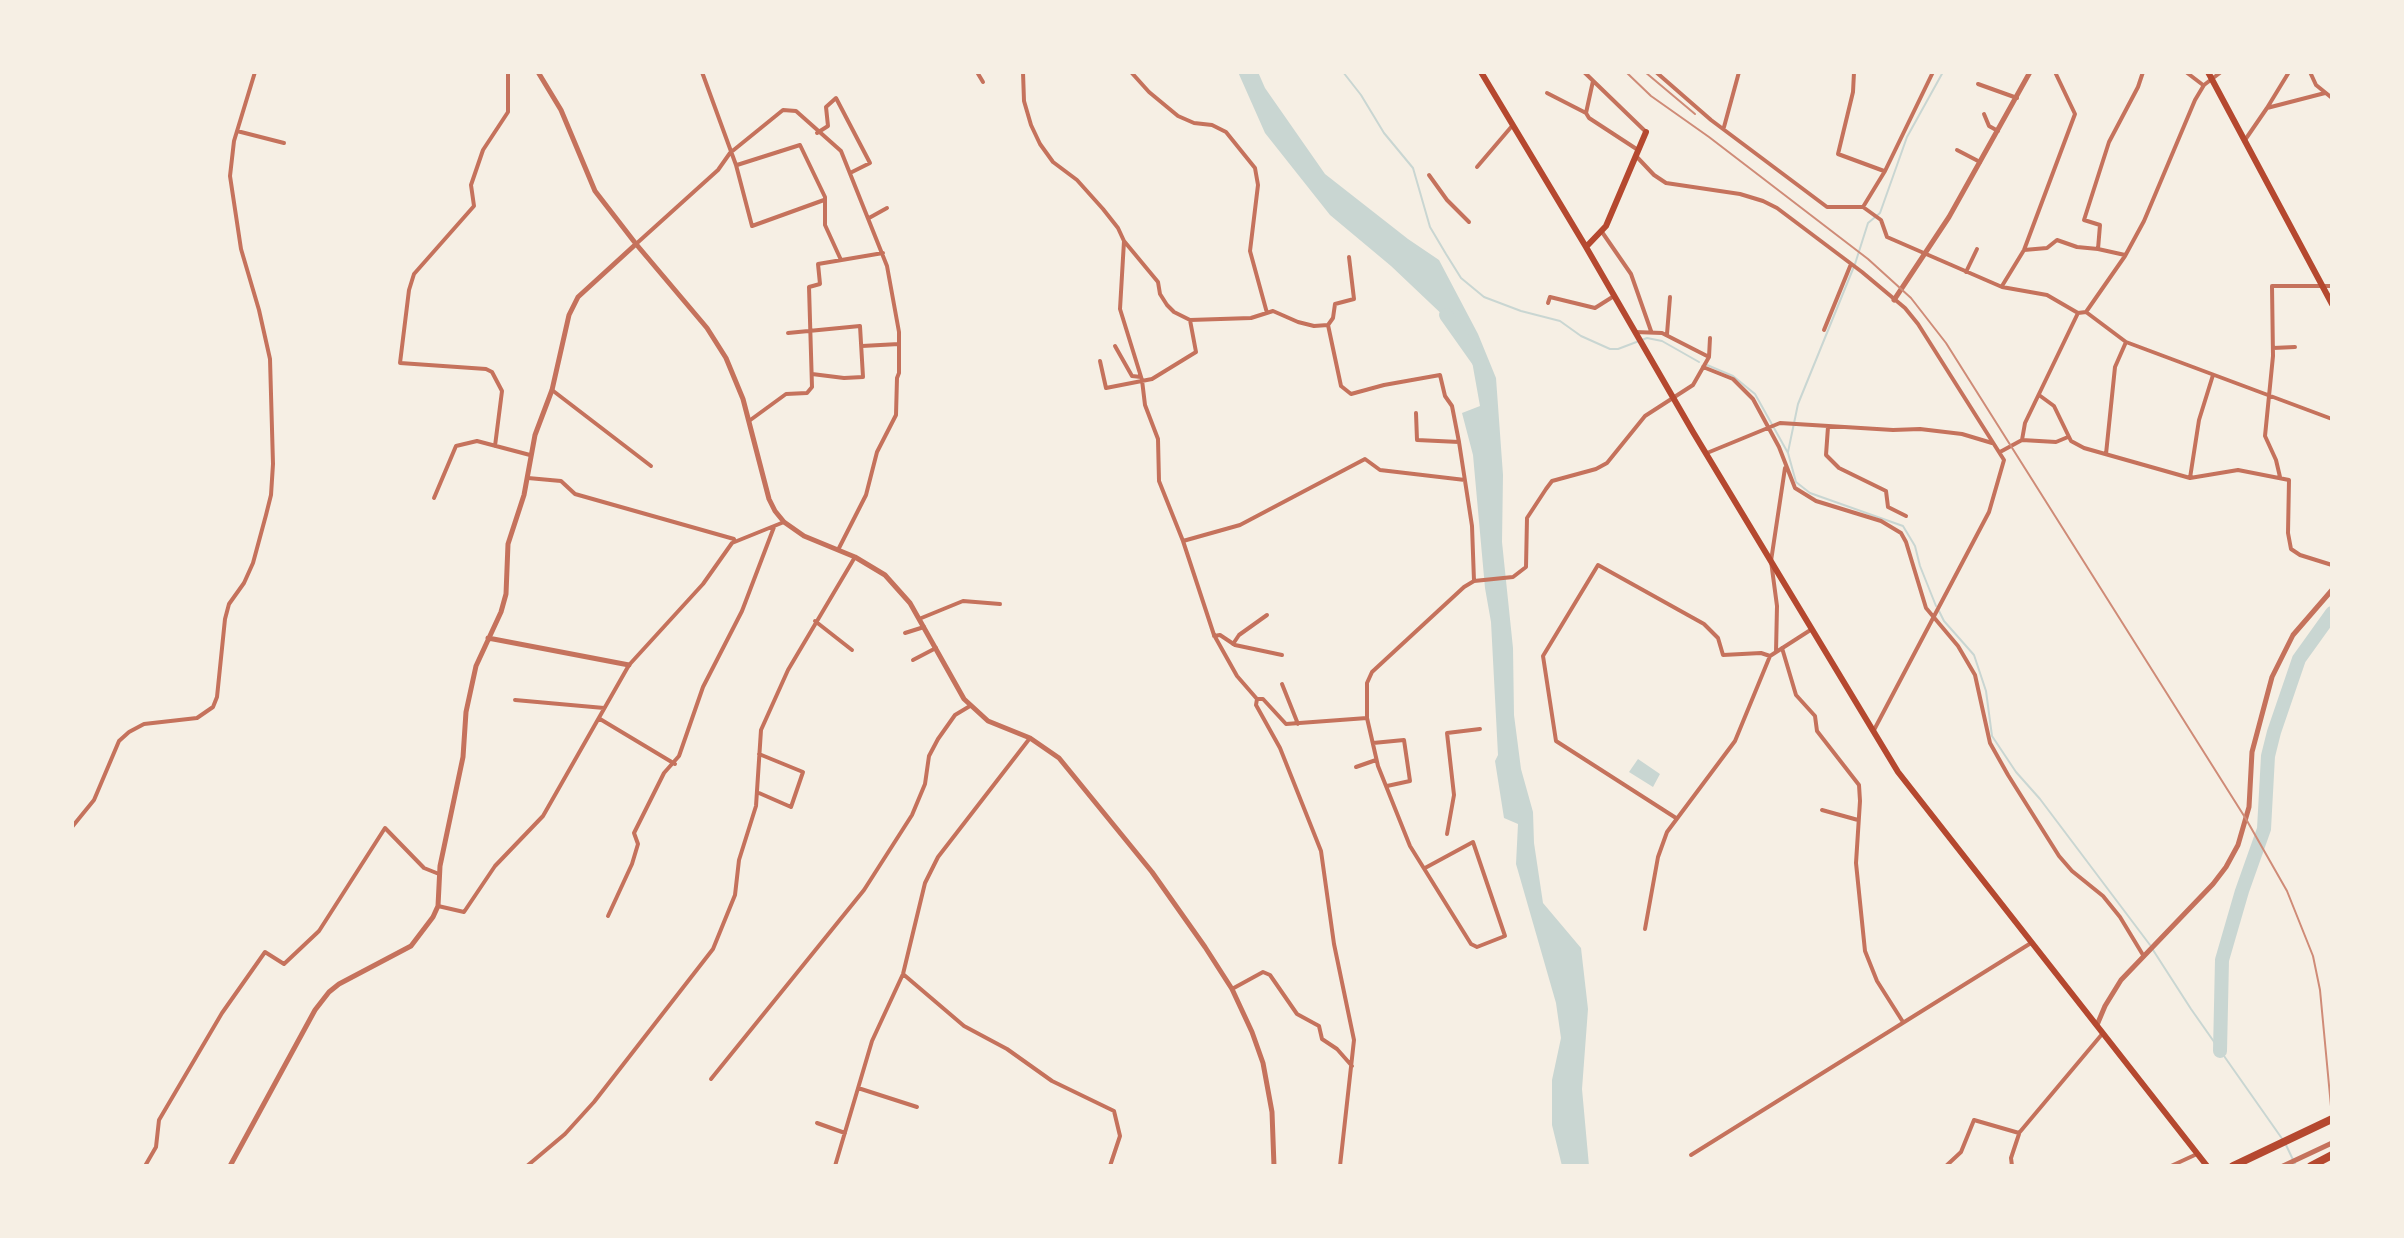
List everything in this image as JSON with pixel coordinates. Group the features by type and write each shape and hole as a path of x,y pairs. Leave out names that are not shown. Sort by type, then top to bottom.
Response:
{"highway":[{"path":"2233,1166 2332,1119"},
{"path":"2311,1166 2332,1155"}],"main road":[{"path":"1481,72 1898,772 2207,1166"},
{"path":"2208,72 2332,304"},
{"path":"1586,247 1602,232 1646,132"}],"street":[{"path":"72,827 94,800 119,741 129,732 144,724 197,718 213,707 217,697 229,604 253,563 269,505 273,464 270,359 237,232 230,176 231,155 255,72"},
{"path":"495,446 502,391 492,372 486,369 400,363 409,290 414,274 474,206 471,185 483,150 508,112 508,72"},
{"path":"538,72 561,110 595,191 707,328 735,377 769,499 784,522 804,536 855,557 885,575 900,590 970,706 988,721 1030,738 1059,758 1152,872 1232,989 1263,1063 1272,1112 1274,1166 1248,1166"},
{"path":"702,72 736,165 752,226 824,200"},
{"path":"977,72 983,82"},
{"path":"1023,72 1024,101 1040,144 1053,162 1077,180 1103,209 1124,241 1158,282 1160,294 1174,312 1190,320 1251,318 1273,311 1298,322 1328,325"},
{"path":"1131,72 1178,116 1226,132 1255,168 1258,185 1250,251 1267,313"},
{"path":"1584,72 1646,132"},
{"path":"1656,72 1711,120 1827,207 1863,207 1881,220 1887,237 1924,254 2002,287 2047,295 2078,313 2086,312 2126,342 2332,419"},
{"path":"1724,127 1739,72"},
{"path":"1854,72 1853,92 1838,154 1885,171"},
{"path":"1863,207 1885,171 1933,72"},
{"path":"2002,287 2024,250 2075,114 2056,72"},
{"path":"2098,249 2100,225 2084,220 2109,142 2143,72"},
{"path":"2186,72 2204,85"},
{"path":"2086,312 2125,256 2144,221 2185,121 2204,85 2221,72"},
{"path":"2245,140 2289,72"},
{"path":"2310,72 2316,85 2332,98"},
{"path":"1894,300 1949,217 2028,73"},
{"path":"1586,113 1593,81"},
{"path":"1978,84 2017,98"},
{"path":"1547,93 1586,113 1637,153 1654,175 1666,183 1740,194 1770,204 1862,272 1918,324 2000,452 2004,460 2002,474 1989,512 1873,732"},
{"path":"2267,108 2325,93"},
{"path":"817,133 828,126 826,107 836,98 870,163 850,174"},
{"path":"230,1166 322,1001 339,984 411,946 428,927 438,906 439,874 463,757 466,712 476,666 506,594 508,544 528,478 530,455 552,390 569,315 578,297 718,170 730,153 783,110 796,111 817,133 841,151 883,253 899,344 896,415 877,452 866,495 838,550"},
{"path":"1984,114 1989,126 1998,131"},
{"path":"1477,167 1512,126"},
{"path":"237,131 284,143"},
{"path":"736,165 800,145 825,197 825,225 841,260"},
{"path":"1957,150 1980,163"},
{"path":"1429,175 1447,200 1469,222"},
{"path":"869,218 887,208"},
{"path":"1602,232 1631,274 1651,331"},
{"path":"2024,250 2047,248 2057,240 2125,256"},
{"path":"1124,241 1120,309 1141,379 1145,405 1158,439 1159,481 1183,541 1214,636 1237,676 1257,699 1263,699 1286,724 1367,718"},
{"path":"1966,272 1977,249"},
{"path":"749,421 786,394 807,393 812,387 809,287 820,284 818,264 883,253"},
{"path":"1349,257 1354,299 1335,304 1333,318 1328,325 1344,390 1351,394 1440,375 1445,396 1452,406 1459,442 1472,526 1474,581"},
{"path":"1824,330 1851,264"},
{"path":"2280,477 2265,436 2272,348 2272,286 2332,286"},
{"path":"1548,303 1550,297 1595,308 1614,296"},
{"path":"1667,336 1670,297"},
{"path":"2022,440 2025,423 2078,313"},
{"path":"1100,361 1106,388 1152,379 1196,352 1190,320"},
{"path":"788,333 860,326 863,377 812,374"},
{"path":"1636,333 1651,331 1667,336 1709,357"},
{"path":"1425,868 1473,842 1505,936 1477,947 1471,944 1410,846 1377,760 1367,718 1367,683 1372,672 1464,587 1474,581 1513,577 1527,565 1527,518 1552,481 1607,463 1645,416 1693,385 1709,357 1710,338"},
{"path":"2106,454 2115,367 2126,342"},
{"path":"862,346 899,344"},
{"path":"1115,346 1132,376 1141,379"},
{"path":"2272,348 2295,347"},
{"path":"1703,367 1741,385 1753,399 1769,427 1795,488 1831,506 1881,521 1901,533 1922,599 1969,660 1980,690 1990,743 2008,775 2059,856 2103,896 2145,953"},
{"path":"2190,478 2199,420 2213,375"},
{"path":"552,390 651,466"},
{"path":"2039,395 2054,406 2068,437 2084,448 2190,478 2238,470 2289,480 2288,533 2291,549 2332,565"},
{"path":"1416,413 1417,440 1459,442"},
{"path":"1707,453 1780,423 1920,429 1962,434 1994,443"},
{"path":"1828,427 1826,455 1839,468 1886,491 1888,507 1906,516"},
{"path":"2000,452 2022,440 2056,442 2068,437"},
{"path":"434,498 456,446 477,441 530,455"},
{"path":"1183,541 1240,525 1365,459 1380,470 1465,480"},
{"path":"1776,652 1777,606 1771,561 1785,465"},
{"path":"528,478 561,481 575,494 735,540"},
{"path":"438,906 464,912 495,866 543,816 629,665 703,584 724,552 735,540 784,522"},
{"path":"608,916 632,864 638,844 634,833 664,773 675,764 703,687 742,611 774,527"},
{"path":"527,1166 565,1134 594,1102 713,949 735,895 739,860 759,793 761,730 788,670 855,557"},
{"path":"1676,818 1556,741 1543,656 1598,565 1704,624 1718,638 1723,655 1761,653 1770,656"},
{"path":"2097,1026 2121,980 2213,884 2238,845 2249,807 2253,743 2272,677 2293,635 2332,590"},
{"path":"919,619 963,601 1000,604"},
{"path":"1233,644 1239,635 1267,615"},
{"path":"815,621 852,650"},
{"path":"905,633 924,627"},
{"path":"1645,929 1658,857 1667,832 1735,741 1770,656 1812,629"},
{"path":"1214,636 1220,635 1233,644 1282,655"},
{"path":"488,638 629,665"},
{"path":"913,660 936,648"},
{"path":"1782,648 1796,695 1815,716 1817,731 1859,785 1856,863 1865,951 1877,981 1903,1022"},
{"path":"1282,684 1298,724"},
{"path":"1257,699 1256,705 1280,748 1321,851 1332,929 1354,1040 1340,1166"},
{"path":"515,700 604,708"},
{"path":"711,1079 864,890 912,815 925,784 929,756 938,739 955,715 970,706"},
{"path":"600,719 675,764"},
{"path":"1447,834 1454,795 1447,733 1480,729"},
{"path":"835,1166 872,1041 903,974 925,883 938,857 1030,738"},
{"path":"1373,743 1404,740 1410,781 1387,786"},
{"path":"759,754 803,772 791,807 759,793"},
{"path":"1356,767 1377,760"},
{"path":"1822,810 1858,820"},
{"path":"145,1166 156,1147 159,1120 222,1013 265,952 284,964 319,931 385,828 424,868 439,874"},
{"path":"1691,1155 2031,942"},
{"path":"1232,989 1263,972 1270,975 1297,1014 1319,1026 1322,1039 1337,1049 1352,1067"},
{"path":"903,974 964,1026 1007,1049 1052,1081 1114,1111 1120,1136 1110,1166"},
{"path":"2012,1166 2011,1158 2019,1133 2103,1033"},
{"path":"858,1088 917,1107"},
{"path":"1950,1165 1961,1152 1974,1120 2019,1133"},
{"path":"817,1123 845,1133"},
{"path":"2283,1166 2332,1143"},
{"path":"2171,1166 2197,1154"}],"shaded area":[{"path":"1238,72 1258,72 1265,88 1325,174 1439,260 1478,334 1496,378 1503,475 1502,542 1513,648 1514,715 1521,769 1533,812 1543,903 1581,948 1588,1009 1582,1089 1589,1166 1562,1166 1552,1125 1552,1080 1561,1038 1556,1003 1516,864 1518,824 1504,818 1495,761 1498,755 1491,622 1473,455 1462,413 1480,406 1468,339 1391,266 1330,215 1265,133"},
{"path":"1638,759 1660,774 1653,787 1629,772"}],"waterway":[{"path":"1343,72 1384,133 1413,168 1430,227 1461,278 1484,297 1560,321 1581,336 1610,349 1647,338 1662,341 1699,362"},
{"path":"1788,452 1798,404 1855,264 1868,223 1880,213 1907,137 1943,72"},
{"path":"1446,315 1480,363"},
{"path":"1707,365 1733,376 1755,394 1788,453 1796,482 1810,493 1903,526 1915,546 1936,606"},
{"path":"1939,611 1974,655 1986,691 1992,736 2016,772 2040,799 2150,945"},
{"path":"2220,1051 2222,960 2264,829 2268,756 2274,732 2299,659 2332,613"},
{"path":"2153,950 2283,1140"},
{"path":"2286,1145 2296,1166"}],"railway":[{"path":"1626,72 1651,96 1868,259 1911,298 1946,343 2246,819 2287,891 2313,956 2320,990 2332,1117"},
{"path":"1645,72 1695,114"}]}
